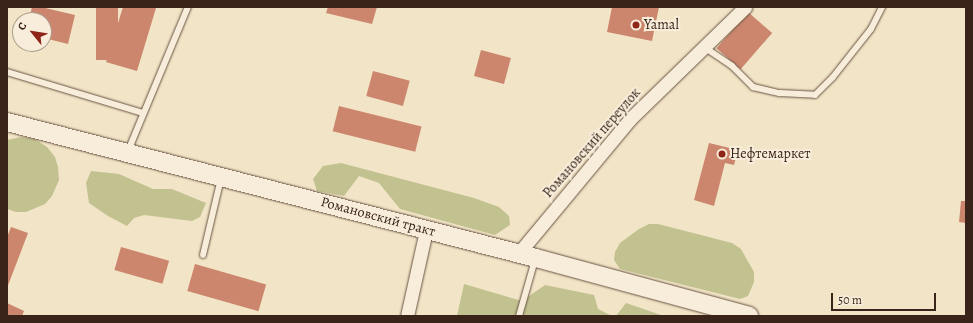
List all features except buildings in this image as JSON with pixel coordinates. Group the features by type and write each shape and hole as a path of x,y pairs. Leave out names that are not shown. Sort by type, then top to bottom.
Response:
{"main road":[{"name":"Романовский тракт","path":"7,122 536,258 749,316"}],"street":[{"name":"Романовский переулок","path":"518,254 630,120 745,7"},
{"path":"407,316 426,230"}],"lane":[{"path":"127,152 188,7"},
{"path":"704,47 732,66 753,87 780,93 815,95 833,77 871,29 882,7"},
{"path":"7,72 143,113"},
{"path":"203,255 221,177"},
{"path":"519,316 536,258"}],"green space":[{"path":"21,137 35,139 47,147 55,157 58,167 59,180 52,196 45,204 26,212 16,212 7,209 7,140"},
{"path":"341,163 474,198 499,207 509,216 510,225 495,235 400,209 379,183 359,176 344,196 317,191 313,179 323,166"},
{"path":"91,171 119,174 153,189 172,189 206,203 200,217 192,221 144,215 134,218 127,226 108,216 89,203 86,183"},
{"path":"649,224 658,224 732,243 741,249 754,272 754,282 748,296 740,299 620,269 614,260 615,252 620,243 639,229"},
{"path":"464,284 522,301 545,285 594,295 598,309 612,316 457,316"},
{"path":"626,303 664,316 616,316"}],"place":[{"name":"Yamal","path":"636,25"},
{"name":"Нефтемаркет","path":"722,154"}]}
